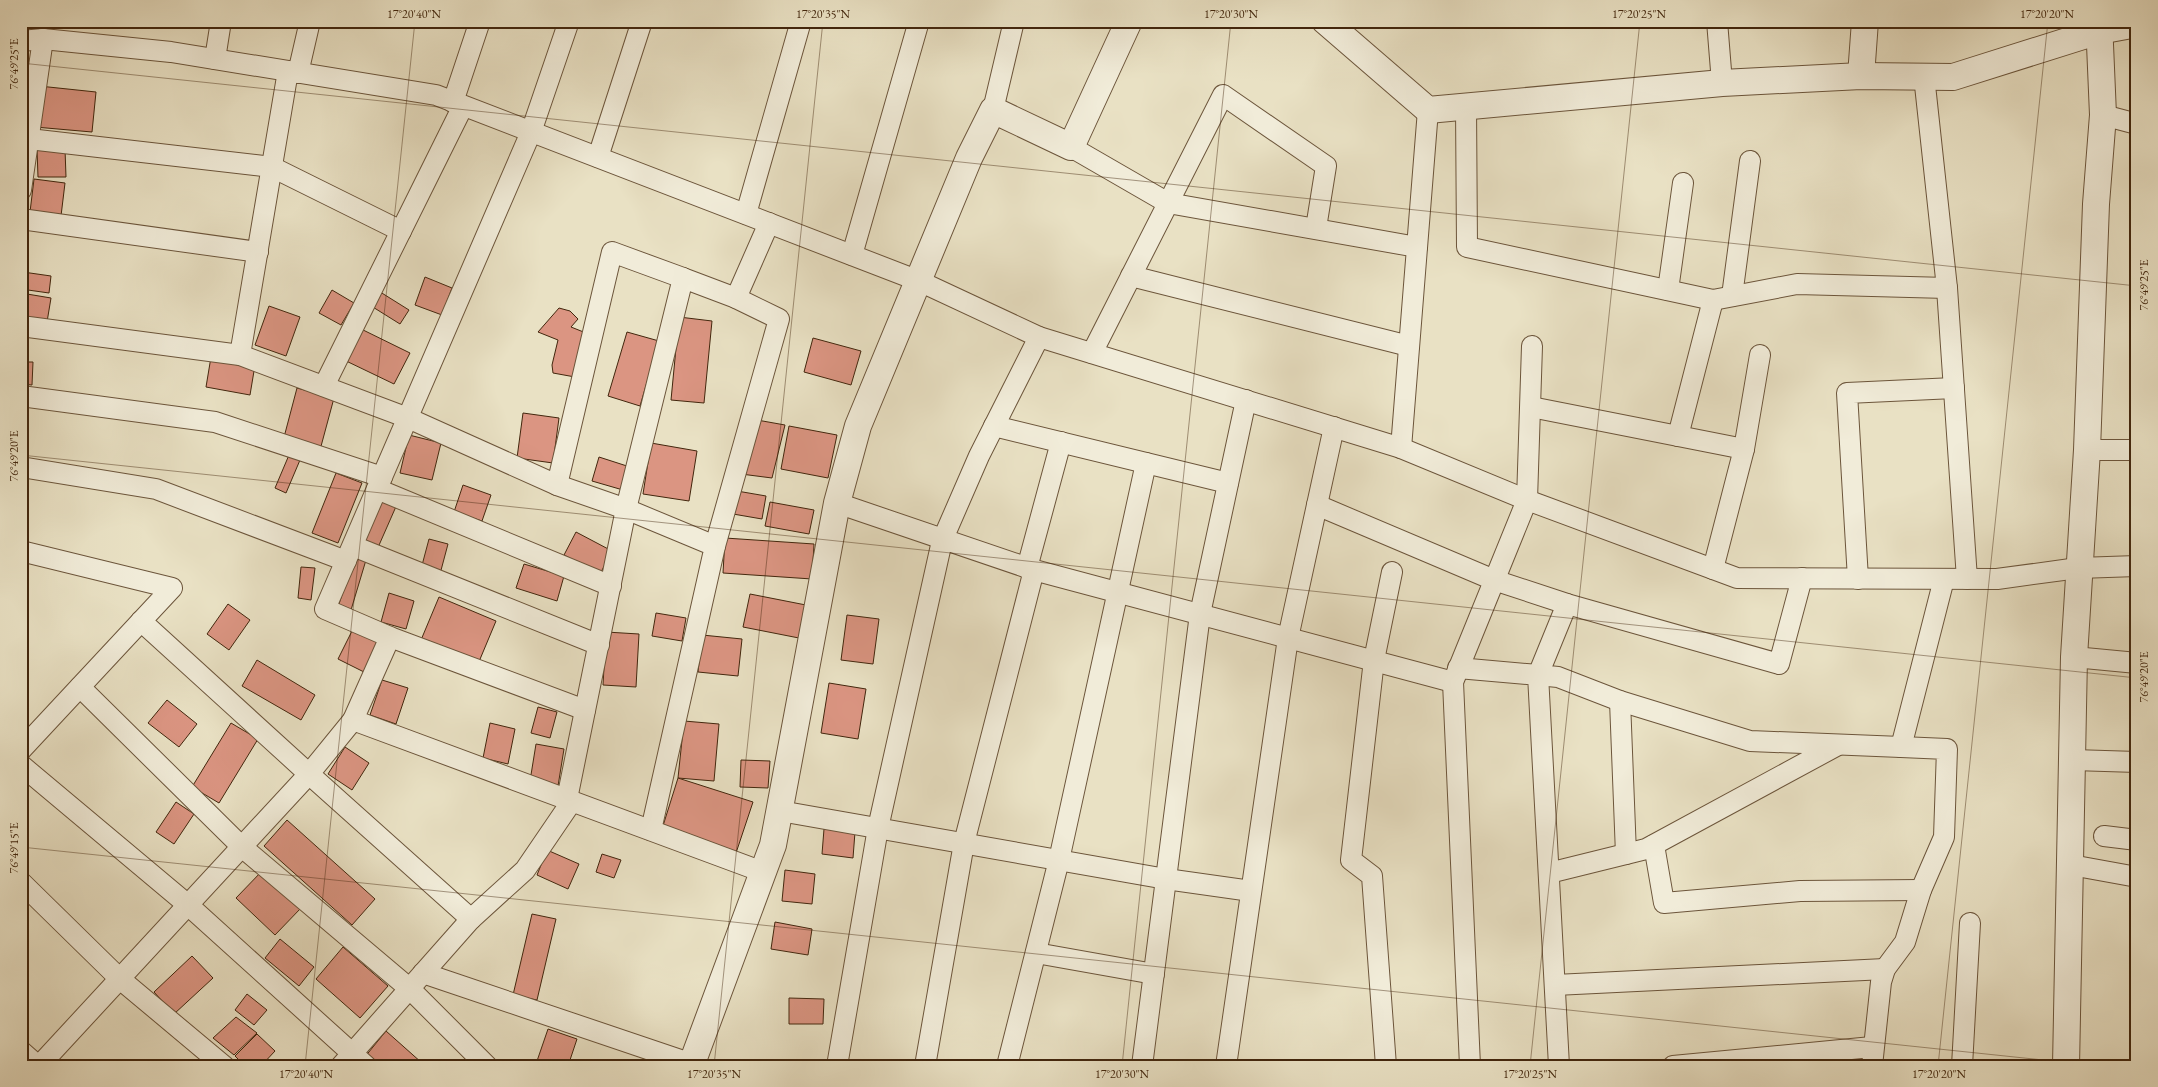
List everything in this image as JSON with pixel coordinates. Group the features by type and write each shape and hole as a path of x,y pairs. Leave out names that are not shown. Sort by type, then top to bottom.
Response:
{"street":[{"path":"215,59 221,21"},
{"path":"240,355 272,167 293,72 310,21"},
{"path":"324,386 401,231 458,104 480,21"},
{"path":"569,21 531,132 325,610 390,637 585,710"},
{"path":"598,157 642,21"},
{"path":"746,214 801,21"},
{"path":"852,255 919,21"},
{"path":"691,1065 773,845 837,503 858,426 969,158 993,110 1014,21"},
{"path":"1071,147 1128,21"},
{"path":"1325,21 1428,110 1722,83 1861,76 1952,77 2099,26 2137,24"},
{"path":"1717,21 1722,83"},
{"path":"1861,76 1864,21"},
{"path":"2066,1066 2074,657 2078,568 2087,450 2096,204 2103,115 2099,26"},
{"path":"21,190 43,39"},
{"path":"21,40 43,39 171,52 436,95 919,281 1039,336 1401,448 1527,500 1737,578 1997,580 2078,568 2137,566"},
{"path":"1924,76 1947,288 1967,579"},
{"path":"1092,353 1223,95 1326,166 1316,228"},
{"path":"1466,106 1467,248 1668,290 1722,298 1797,284 1947,288"},
{"path":"993,110 1071,147 1168,203 1417,247"},
{"path":"1401,448 1428,110"},
{"path":"2103,115 2137,124"},
{"path":"29,139 272,167 401,231"},
{"path":"1678,436 1722,298 1750,161"},
{"path":"1668,290 1683,183"},
{"path":"21,219 258,252"},
{"path":"736,298 769,223"},
{"path":"557,485 612,252 736,298 779,319 715,546 651,830"},
{"path":"1131,276 1409,346"},
{"path":"21,551 172,588 22,753 188,905 353,1062 423,973 471,919 525,870 570,800 585,710 626,509 683,278"},
{"path":"21,326 240,355 408,418 557,485 626,509 715,546"},
{"path":"837,1066 878,828 942,541 994,426 1039,336"},
{"path":"1470,1066 1456,675 1527,500 1532,346"},
{"path":"1713,569 1744,449 1760,355"},
{"path":"1858,579 1847,393 1954,388"},
{"path":"21,396 215,422 380,483 611,586"},
{"path":"1142,1066 1200,614 1246,400"},
{"path":"1531,408 1744,449"},
{"path":"994,426 1228,483"},
{"path":"1226,1066 1288,638 1334,427"},
{"path":"925,1066 964,844 1061,442"},
{"path":"2087,450 2137,450"},
{"path":"1007,1066 1059,860 1146,463"},
{"path":"21,467 156,489 349,553 599,645"},
{"path":"837,503 942,541 1030,569 1374,660 1456,675 1538,675 1558,677 1620,701 1750,741 1947,749 1944,837 1921,890 1905,942 1885,969 1881,982 1872,1056 1675,1066"},
{"path":"1317,505 1494,580 1567,604 1780,664 1802,578"},
{"path":"1386,1066 1372,876 1351,860 1374,660 1392,572"},
{"path":"1901,747 1944,579"},
{"path":"1559,1066 1538,675 1567,604"},
{"path":"141,621 471,919"},
{"path":"21,1051 38,1066 309,774 353,720 390,637"},
{"path":"2074,657 2137,663"},
{"path":"80,687 242,846 410,989 487,1066"},
{"path":"1620,701 1626,854"},
{"path":"353,720 763,872"},
{"path":"1549,873 1654,845 1838,745"},
{"path":"2073,760 2137,762"},
{"path":"780,810 1166,879 1251,891"},
{"path":"2104,836 2137,840"},
{"path":"1654,845 1664,903 1800,891 1921,890"},
{"path":"2071,865 2137,877"},
{"path":"21,882 120,978 224,1066"},
{"path":"1962,1066 1970,923"},
{"path":"1036,953 1154,974"},
{"path":"1555,985 1885,969"},
{"path":"423,973 698,1066"}],"building":[{"path":"39,86 96,92 92,132 35,127"},
{"path":"37,149 65,149 66,177 38,177"},
{"path":"34,179 65,183 61,216 30,212"},
{"path":"23,272 51,276 49,293 21,289"},
{"path":"425,277 452,288 442,315 415,305"},
{"path":"332,290 354,303 341,325 319,313"},
{"path":"377,290 409,310 400,324 368,304"},
{"path":"21,293 51,298 47,322 21,318"},
{"path":"269,306 300,317 286,356 255,345"},
{"path":"559,308 570,311 578,319 571,327 586,333 575,377 553,373 552,365 558,340 538,332"},
{"path":"679,317 712,321 704,403 671,400"},
{"path":"357,327 410,353 394,384 342,359"},
{"path":"627,332 659,341 640,406 608,396"},
{"path":"813,338 861,351 851,385 804,372"},
{"path":"211,357 255,365 250,395 206,387"},
{"path":"21,362 33,362 32,385 21,384"},
{"path":"297,388 334,398 320,450 283,441"},
{"path":"523,413 559,418 553,463 517,458"},
{"path":"757,420 785,425 772,478 741,474"},
{"path":"789,426 837,435 828,478 781,469"},
{"path":"409,435 441,443 432,480 400,473"},
{"path":"651,443 697,451 689,501 643,494"},
{"path":"289,455 300,460 286,493 275,488"},
{"path":"599,457 630,467 623,490 592,481"},
{"path":"336,473 362,483 338,543 312,533"},
{"path":"463,485 491,495 482,521 454,512"},
{"path":"737,491 766,496 762,519 733,514"},
{"path":"381,494 398,502 376,552 358,544"},
{"path":"770,502 814,510 809,534 765,526"},
{"path":"576,532 612,551 600,574 564,555"},
{"path":"725,538 814,544 812,579 723,573"},
{"path":"429,539 448,544 440,574 421,569"},
{"path":"354,558 366,560 351,610 338,607"},
{"path":"524,564 564,576 557,601 516,588"},
{"path":"301,567 315,568 311,600 298,598"},
{"path":"389,593 414,601 406,629 381,622"},
{"path":"750,594 811,606 804,639 743,627"},
{"path":"439,597 496,621 478,664 421,640"},
{"path":"228,604 250,620 229,650 207,634"},
{"path":"656,613 686,618 682,641 652,636"},
{"path":"847,615 879,619 873,664 841,660"},
{"path":"354,627 380,640 364,672 338,659"},
{"path":"606,632 639,634 636,687 603,685"},
{"path":"702,635 742,639 738,676 698,672"},
{"path":"257,660 315,695 301,720 242,686"},
{"path":"382,680 408,688 396,724 370,715"},
{"path":"829,683 866,689 858,739 821,733"},
{"path":"167,700 197,724 179,747 148,723"},
{"path":"538,707 557,712 550,738 531,733"},
{"path":"684,721 719,724 714,781 678,778"},
{"path":"231,723 258,739 219,803 192,787"},
{"path":"490,723 515,729 508,764 483,758"},
{"path":"536,744 564,749 558,786 530,781"},
{"path":"345,747 369,763 352,790 328,774"},
{"path":"741,760 770,761 768,788 740,787"},
{"path":"678,778 753,802 736,853 662,829"},
{"path":"176,802 194,814 174,844 156,832"},
{"path":"287,820 375,899 352,925 264,846"},
{"path":"824,829 855,832 853,858 822,854"},
{"path":"547,850 579,864 568,889 537,875"},
{"path":"602,854 621,860 614,878 596,872"},
{"path":"263,870 301,908 275,935 236,898"},
{"path":"785,870 815,874 812,904 782,901"},
{"path":"532,914 556,919 537,1000 513,995"},
{"path":"775,922 812,929 808,955 771,949"},
{"path":"280,939 314,967 299,986 265,958"},
{"path":"343,947 388,986 360,1018 316,979"},
{"path":"192,956 213,978 174,1014 154,992"},
{"path":"247,994 267,1010 254,1025 235,1010"},
{"path":"789,998 824,999 823,1024 789,1024"},
{"path":"236,1017 257,1033 234,1055 213,1038"},
{"path":"548,1029 577,1039 568,1066 550,1066 537,1061"},
{"path":"386,1031 422,1063 419,1066 373,1066 364,1058"},
{"path":"257,1034 275,1051 261,1066 245,1066 235,1056"}]}
